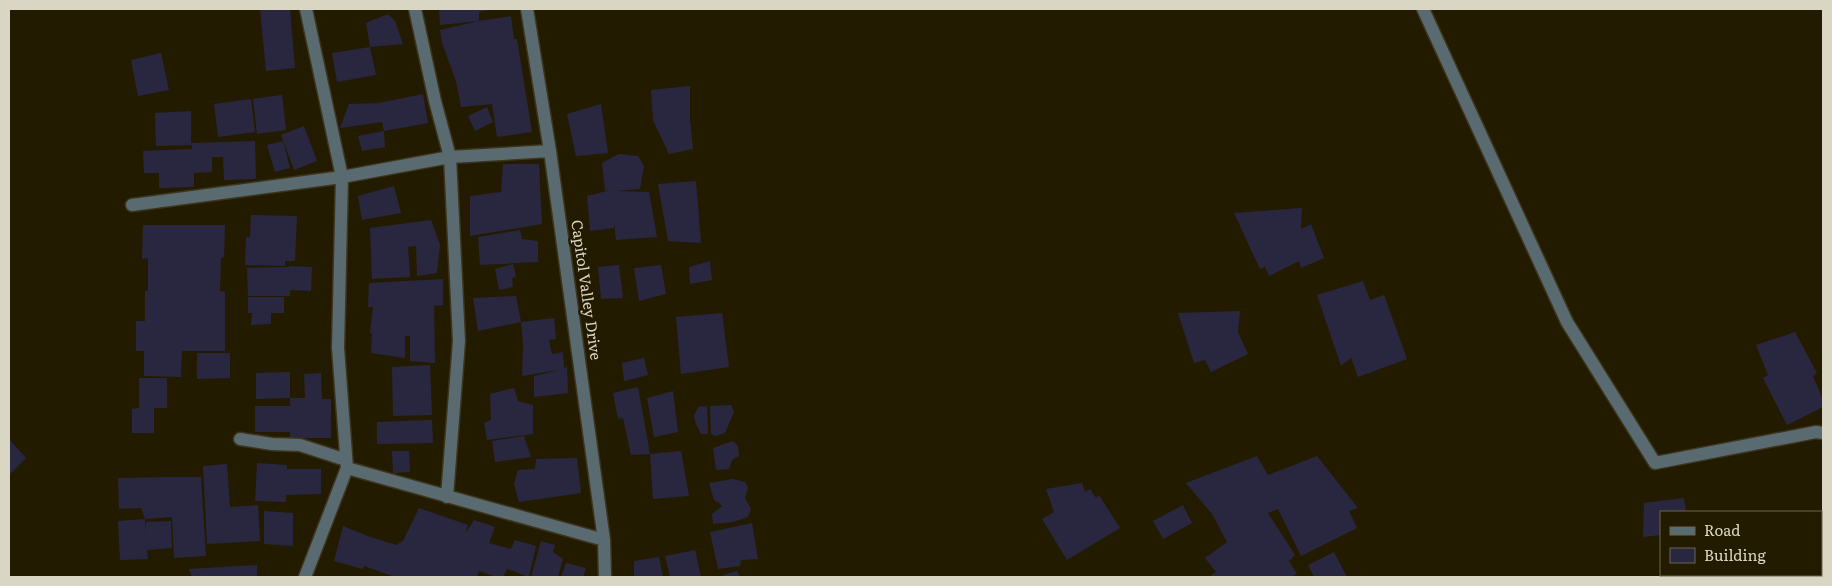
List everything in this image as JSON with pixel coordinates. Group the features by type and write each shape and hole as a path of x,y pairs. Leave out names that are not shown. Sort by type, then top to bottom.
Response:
{"street":[{"path":"305,577 346,464 338,348 342,177 306,9"},
{"path":"415,9 435,101 450,157 459,341 447,497"},
{"name":"Capitol Valley Drive","path":"527,9 550,152 604,540 605,577"},
{"path":"1423,9 1567,322 1655,463 1816,432 1823,433"},
{"path":"132,205 342,177 450,157 550,152"},
{"path":"240,439 272,444 300,445 346,464 447,497 604,540"}],"building":[{"path":"260,9 290,9 295,68 266,71"},
{"path":"439,9 495,9 479,12 479,21 440,25"},
{"path":"388,14 395,21 403,44 370,47 366,23"},
{"path":"511,16 514,39 517,39 532,132 497,137 492,104 461,107 456,81 442,43 440,30"},
{"path":"370,47 376,75 337,82 332,53"},
{"path":"161,53 169,90 138,96 131,60"},
{"path":"690,86 690,119 693,149 669,154 653,120 651,90"},
{"path":"423,94 428,123 384,131 382,122 340,128 349,104 379,103"},
{"path":"282,95 286,130 257,134 253,99"},
{"path":"251,99 255,132 218,137 214,104"},
{"path":"601,104 608,153 576,156 567,114"},
{"path":"487,107 493,122 475,131 468,116"},
{"path":"191,111 191,143 255,141 256,179 224,180 223,157 212,157 212,172 194,173 194,187 159,188 159,173 144,173 143,151 192,149 192,145 156,146 155,113"},
{"path":"304,126 317,161 294,170 281,135"},
{"path":"384,131 385,147 362,151 358,136"},
{"path":"283,141 290,168 275,172 267,145"},
{"path":"619,154 638,156 644,166 640,189 615,191 649,192 657,237 616,240 614,221 614,228 590,231 587,196 611,190 605,191 602,163"},
{"path":"503,164 539,164 542,224 470,236 470,196 501,192"},
{"path":"696,181 701,243 668,241 658,184"},
{"path":"394,186 401,213 362,220 358,196"},
{"path":"1302,208 1301,229 1311,224 1324,258 1301,268 1299,261 1269,276 1265,267 1260,269 1234,213"},
{"path":"251,215 297,216 295,261 285,261 285,266 245,265 246,237 250,237"},
{"path":"431,220 440,245 437,273 417,276 416,246 408,247 410,277 372,279 370,228"},
{"path":"143,225 225,225 220,291 225,292 225,351 182,351 181,377 144,376 144,351 136,351 136,321 145,321 145,291 148,291 148,258 142,259"},
{"path":"520,230 522,239 538,241 538,262 480,265 478,237"},
{"path":"710,261 712,280 690,284 689,267"},
{"path":"513,264 516,277 512,278 513,287 499,290 495,269"},
{"path":"619,265 623,298 601,299 598,267"},
{"path":"661,265 666,294 639,301 634,268"},
{"path":"312,267 311,291 290,290 290,296 248,296 247,268"},
{"path":"443,279 443,305 434,306 435,363 410,361 410,336 405,336 405,358 371,353 372,333 370,333 373,307 368,307 369,283"},
{"path":"1363,281 1370,300 1384,295 1407,359 1358,377 1351,358 1341,366 1317,295"},
{"path":"516,296 521,322 478,331 473,298"},
{"path":"248,297 284,297 284,313 271,313 271,324 251,325 252,313 248,313"},
{"path":"1240,311 1238,332 1248,354 1211,372 1205,360 1194,363 1178,313"},
{"path":"722,313 729,367 681,374 676,317"},
{"path":"554,318 556,339 549,340 552,354 563,352 564,368 567,367 568,393 534,397 534,376 559,370 522,376 523,346 521,322"},
{"path":"1795,332 1817,373 1813,376 1823,400 1823,407 1787,425 1763,378 1768,375 1756,345"},
{"path":"197,353 230,353 230,378 197,379"},
{"path":"644,358 648,375 624,381 622,363"},
{"path":"430,365 432,415 393,416 392,367"},
{"path":"290,372 290,398 256,399 256,373"},
{"path":"321,373 322,399 331,399 331,438 290,438 290,432 255,432 255,406 290,406 290,398 305,398 304,374"},
{"path":"139,378 167,378 167,408 154,408 154,433 132,433 132,409 139,408"},
{"path":"638,387 650,454 631,455 623,418 618,419 613,393"},
{"path":"514,388 518,401 533,405 533,434 487,440 484,423 491,420 490,394"},
{"path":"673,391 678,432 654,437 647,398"},
{"path":"731,405 734,412 725,433 715,436 711,434 710,406"},
{"path":"707,406 708,434 701,434 694,416 698,407"},
{"path":"432,420 433,443 377,444 377,422"},
{"path":"524,436 531,457 495,462 492,441"},
{"path":"9,439 26,458 9,475"},
{"path":"733,441 738,446 739,456 732,460 729,469 716,470 713,448"},
{"path":"392,451 409,451 410,472 393,473"},
{"path":"681,451 689,496 653,499 650,454"},
{"path":"1257,456 1268,475 1317,456 1358,508 1349,511 1357,528 1301,556 1278,509 1268,513 1295,555 1289,561 1297,574 1291,577 1212,577 1211,575 1216,572 1205,558 1227,542 1212,514 1186,483"},
{"path":"577,458 581,493 519,502 514,484 518,470 535,469 536,459"},
{"path":"257,463 287,465 287,469 321,469 321,494 286,495 286,502 255,501"},
{"path":"227,464 230,507 258,505 260,541 207,544 203,466"},
{"path":"201,477 206,556 174,558 172,517 145,519 141,508 119,509 118,478"},
{"path":"733,479 745,482 748,488 745,498 751,509 748,517 733,522 713,524 712,514 722,506 714,500 709,483"},
{"path":"1082,483 1085,492 1090,489 1096,498 1099,495 1120,528 1067,560 1042,519 1054,512 1046,489"},
{"path":"1684,498 1686,511 1660,511 1660,535 1643,537 1644,503"},
{"path":"1183,505 1192,523 1163,539 1153,521"},
{"path":"419,508 468,525 465,534 474,520 495,527 489,543 511,549 515,540 536,546 529,577 507,569 503,577 496,577 479,571 477,577 395,577 364,566 363,569 334,561 343,526 396,545 403,541"},
{"path":"264,511 293,513 293,546 264,544"},
{"path":"145,519 146,533 146,522 171,521 172,548 147,550 148,559 120,560 118,521"},
{"path":"752,523 758,559 741,560 740,566 718,569 710,532"},
{"path":"1822,536 1823,537 1822,559"},
{"path":"541,541 555,545 553,552 563,559 558,577 531,577"},
{"path":"695,550 701,577 670,577 665,556"},
{"path":"1334,552 1347,577 1314,577 1308,565"},
{"path":"659,557 663,577 634,577 634,561"},
{"path":"566,563 586,568 583,577 561,577"},
{"path":"257,565 257,577 192,577 189,569"},
{"path":"737,571 740,577 724,577 723,575"},
{"path":"1682,576 1710,577 1682,577"},
{"path":"1767,576 1809,576 1808,577"}]}
